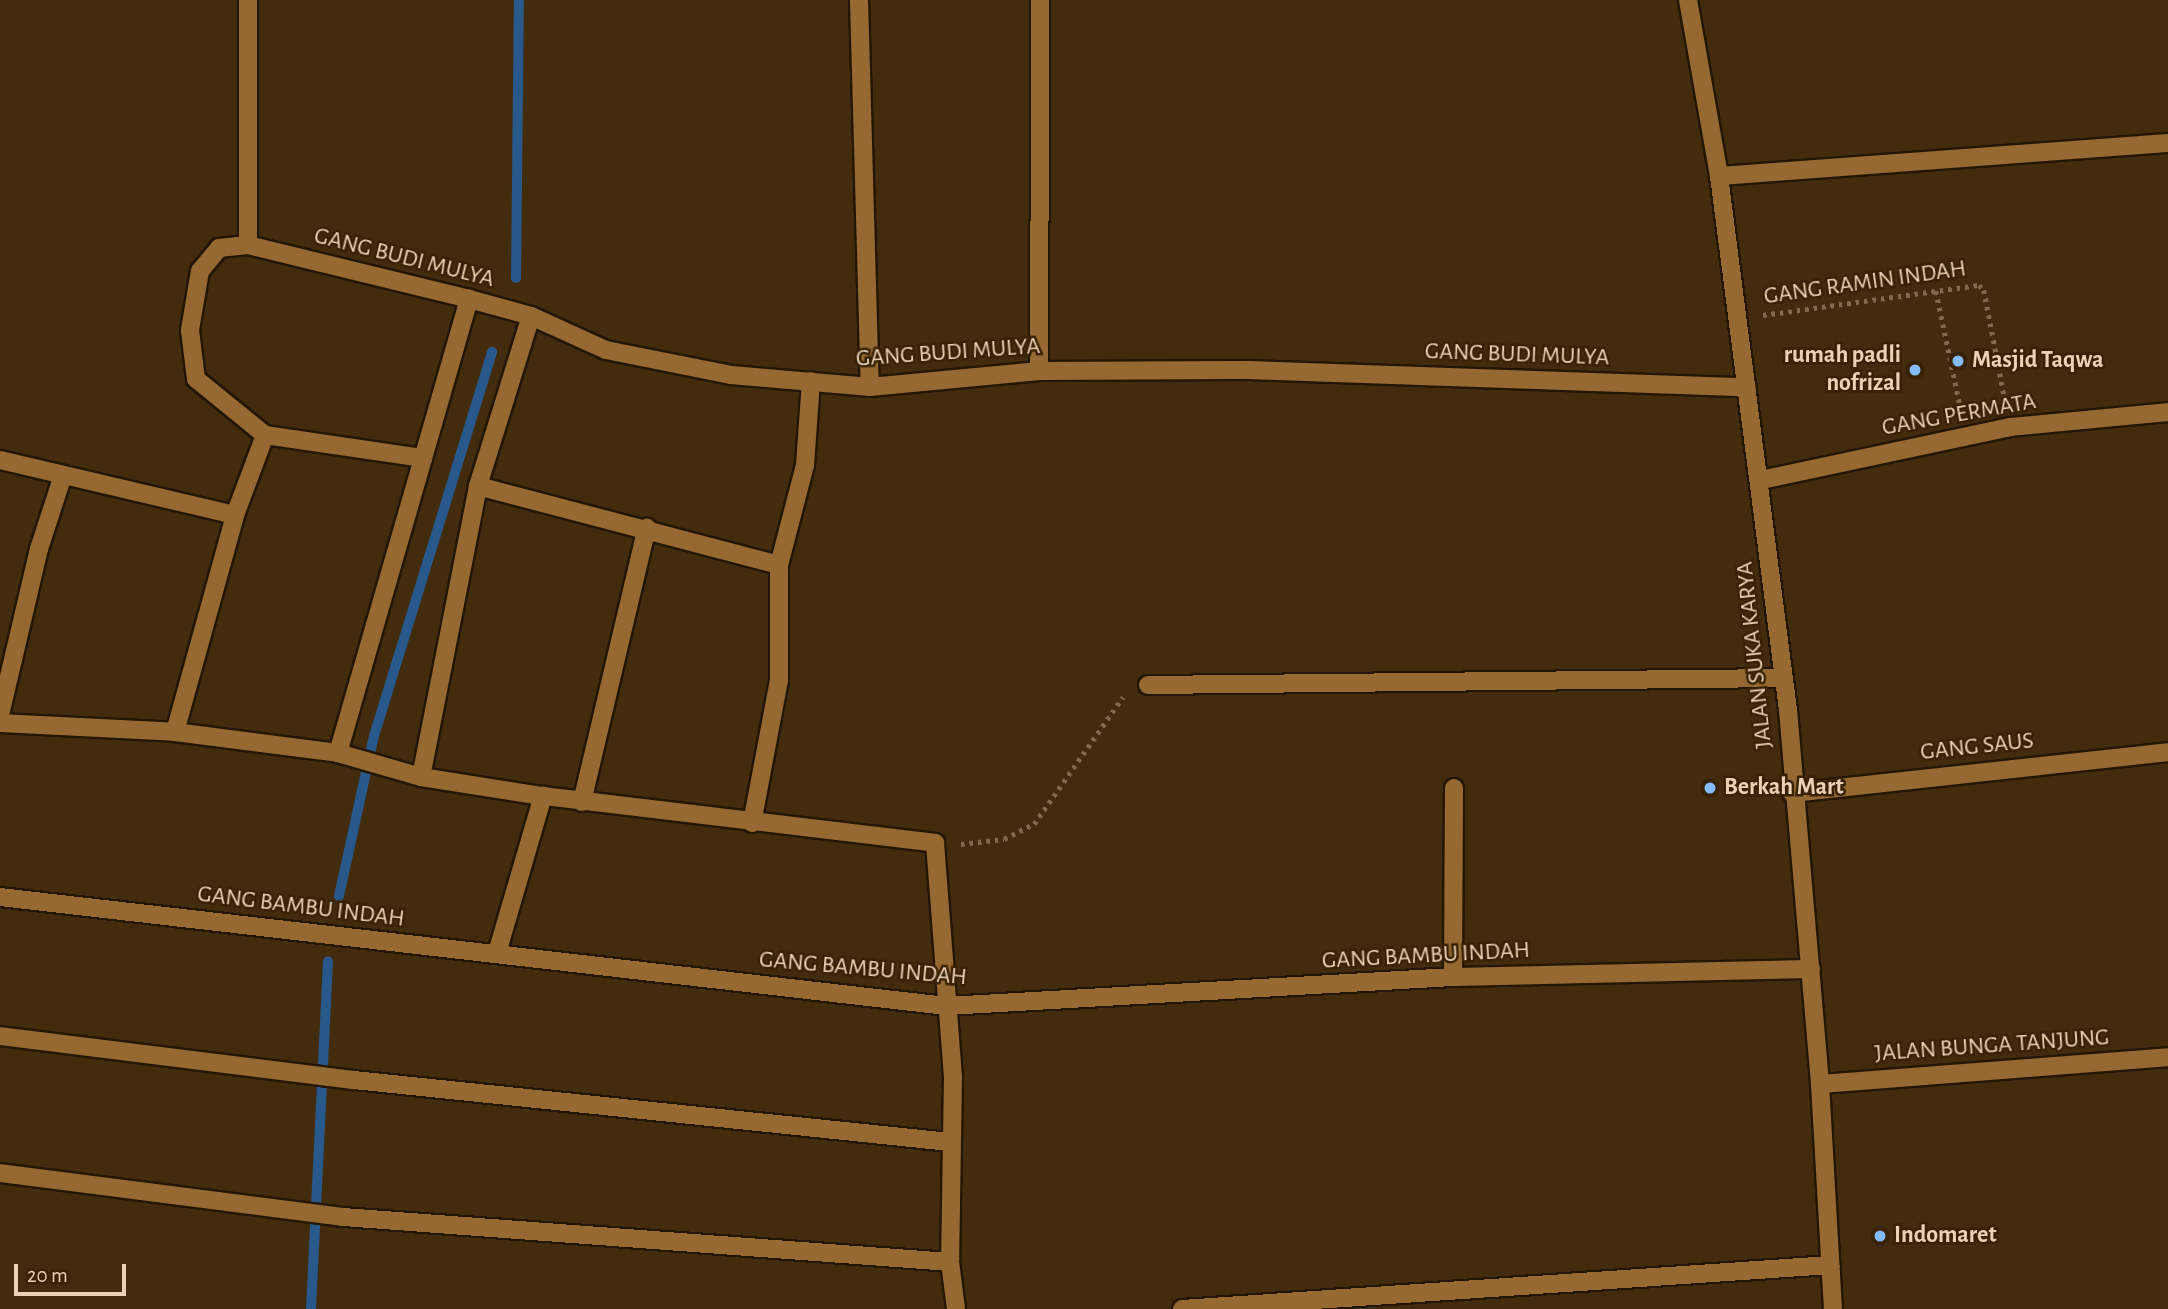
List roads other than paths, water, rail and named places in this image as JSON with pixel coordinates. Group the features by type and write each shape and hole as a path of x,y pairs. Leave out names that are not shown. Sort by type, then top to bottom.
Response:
{"street":[{"path":"248,0 248,245 219,248 204,263 190,330 196,379 265,435 423,458"},
{"path":"859,0 870,387"},
{"path":"1039,371 1040,0"},
{"name":"JALAN SUKA KARYA","path":"1688,0 1719,176 1734,318 1761,480 1783,678 1811,969 1833,1309"},
{"path":"1719,176 2168,143"},
{"name":"GANG BUDI MULYA","path":"248,245 531,316 606,350 731,375 870,387 1039,371 1248,369 1747,387"},
{"path":"338,753 469,299"},
{"path":"421,777 478,486 531,316"},
{"path":"752,823 779,680 779,565 805,465 811,381"},
{"name":"GANG PERMATA","path":"1761,480 2010,427 2168,412"},
{"path":"175,732 235,515 265,435"},
{"path":"0,460 235,515"},
{"path":"0,715 39,549 63,475"},
{"path":"478,486 647,528 779,565"},
{"path":"582,802 647,528"},
{"path":"1148,685 1783,678"},
{"path":"0,723 175,732 338,753 421,777 582,802 935,843 953,1076 950,1262 956,1309"},
{"name":"GANG SAUS","path":"1792,793 2168,752"},
{"path":"1452,977 1454,789"},
{"path":"497,953 543,796"},
{"name":"GANG BAMBU INDAH","path":"0,897 947,1006 1452,977 1811,969"},
{"path":"0,1036 354,1080 950,1142"},
{"name":"JALAN BUNGA TANJUNG","path":"1820,1084 2168,1057"},
{"path":"0,1173 343,1217 950,1262"},
{"path":"1182,1309 1831,1265"}],"waterway":[{"path":"516,278 519,0"},
{"path":"339,896 374,736 492,352"},
{"path":"311,1309 328,961"}],"place":[{"name":"Masjid Taqwa","path":"1958,361"},
{"name":"rumah padli nofrizal","path":"1915,370"},
{"name":"Berkah Mart","path":"1710,788"},
{"name":"Indomaret","path":"1880,1236"}]}
